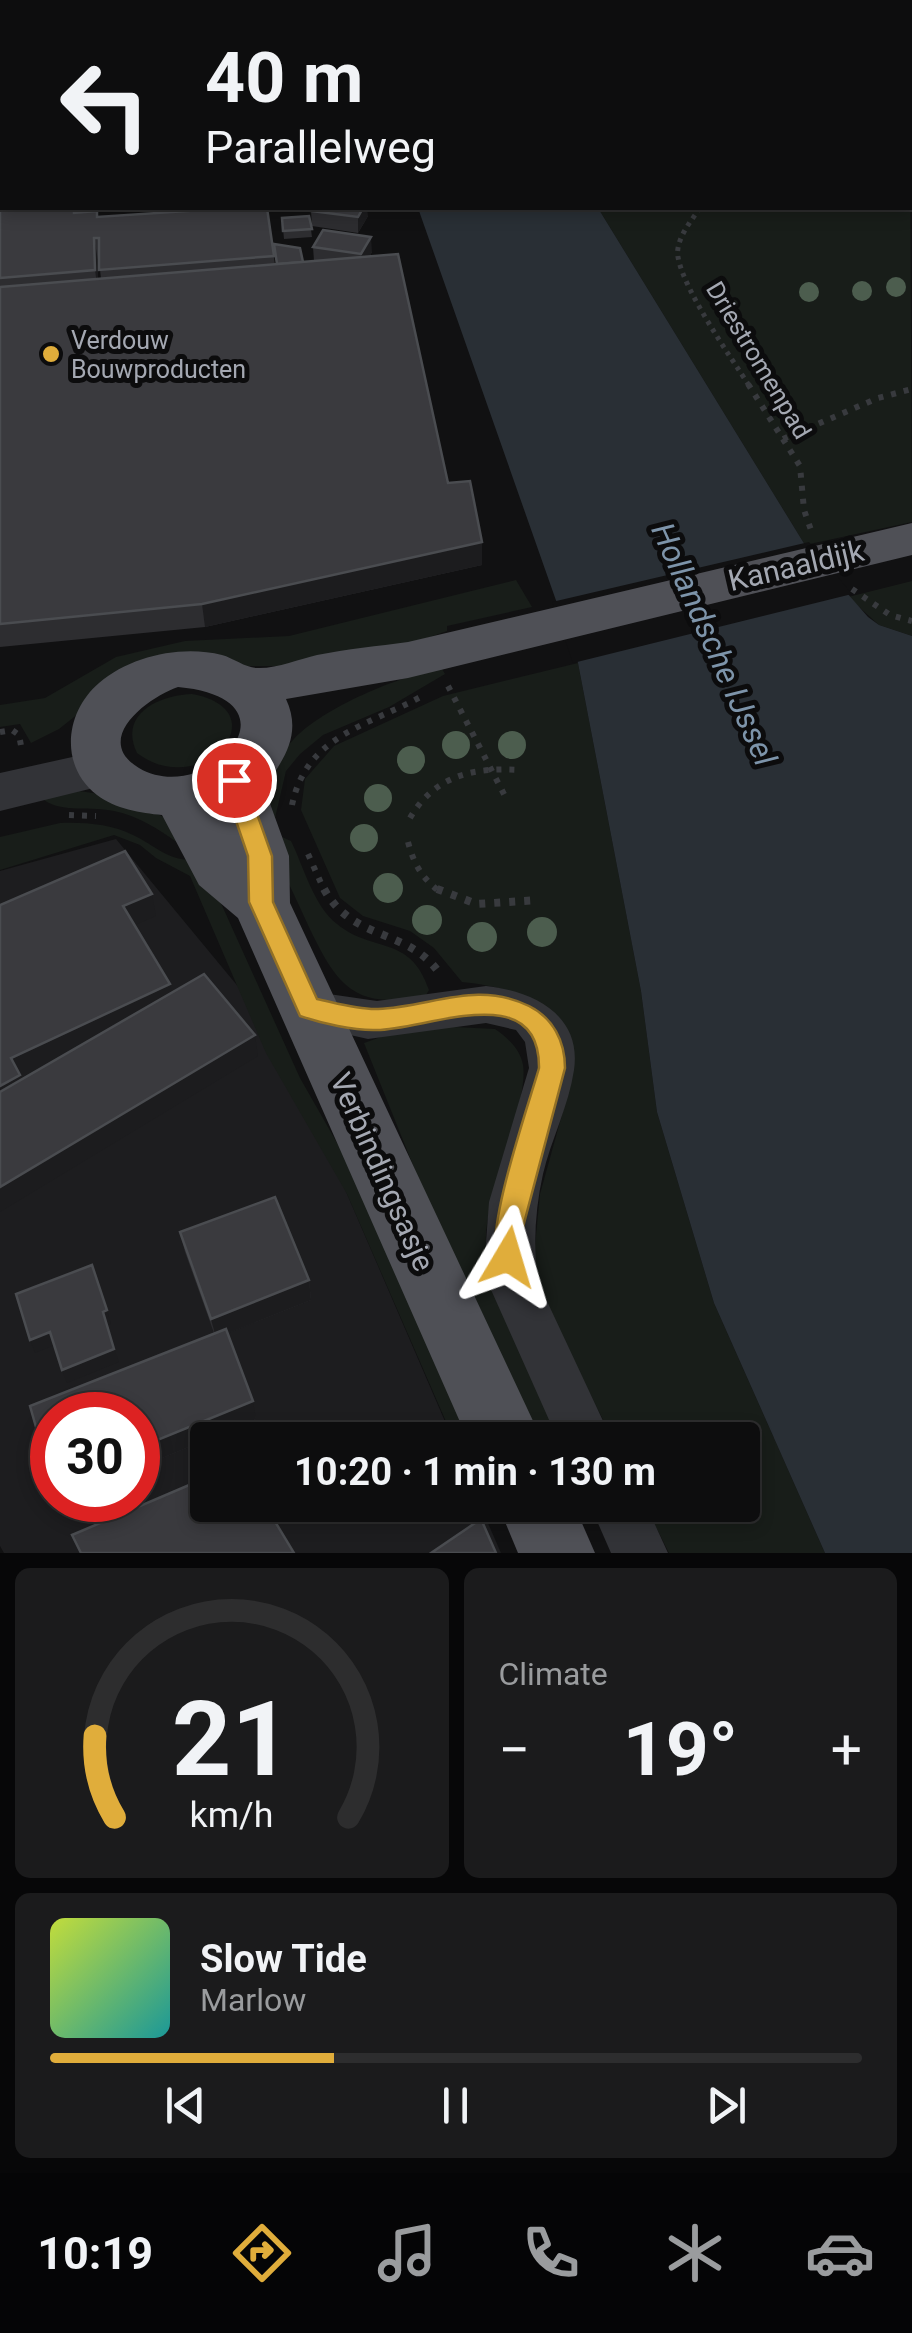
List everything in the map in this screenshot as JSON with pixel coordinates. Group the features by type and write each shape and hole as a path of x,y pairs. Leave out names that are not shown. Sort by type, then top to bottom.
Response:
{"main road":[{"name":"Kanaaldijk","path":"473,659 680,594 910,539"},
{"path":"260,705 335,697 408,660 473,659"},
{"path":"177,669 230,676 260,705 262,753 234,780 208,791 180,796 130,787 99,752 100,714 115,696 150,676 177,669"},
{"name":"Verbindingsasje","path":"234,780 260,856 261,902 497,1422"},
{"name":"Verbindingsasje","path":"180,796 219,869 261,902"},
{"path":"543,1522 557,1553"}],"street":[{"path":"0,762 99,752"},
{"path":"0,792 99,752"},
{"path":"308,1008 377,1020 457,1005 502,1004 535,1021 552,1052 552,1068 509,1227 508,1257 513,1283 577,1422"},
{"path":"625,1522 640,1553"}],"path":[{"name":"Driestromenpad","path":"699,210 681,237 678,255 684,275 800,466 804,510 814,538"},
{"path":"783,439 813,432 874,398 912,389"},
{"path":"858,596 890,616 912,621"},
{"path":"292,811 297,780 317,751 473,659"},
{"path":"451,692 508,800"},
{"path":"410,818 432,788 457,774 491,768 521,770"},
{"path":"302,840 337,910 354,924 401,939 435,964 457,1005"},
{"path":"408,842 410,855 424,878 448,896 478,907 503,908 538,900"}],"shaded area":[{"path":"599,210 910,210 912,522 805,545"},
{"path":"516,580 532,607 447,626 447,631 410,644 310,666 237,666 93,702 59,729 31,743 20,724 0,727 0,705 45,698 116,657 185,641 289,636"},
{"path":"912,581 912,636 879,625 848,597"},
{"path":"578,663 641,991 657,1112 714,1303 825,1553 669,1553 654,1522 760,1522 760,1422 604,1422 541,1295 534,1256 540,1194 568,1093 555,1016 511,992 462,982 434,948 410,931 363,916 340,898 301,810 305,779 334,746 443,696"},
{"path":"442,669 445,674 389,707 323,735 300,754 286,771 275,818 264,794 284,751 307,727 363,695 405,678"},
{"path":"192,694 218,703 230,717 231,733 222,748 206,760 185,767 161,765 137,753 133,727 137,717 155,703"},
{"path":"79,791 156,813 165,818 178,843 123,813 68,808 44,800 43,793"},
{"path":"60,823 88,823 116,828 173,857 201,859 300,1078 361,1185 468,1422 446,1422 347,1194 266,1053 190,876 140,845 114,835 0,870 0,837"},
{"path":"282,837 291,841 329,917 351,933 412,960 429,990 426,995 381,1000 350,989 339,978 318,946 271,846"},
{"path":"116,839 279,1036 445,1422 190,1422 190,1522 487,1522 501,1553 4,1553 0,1546 0,871"},
{"path":"414,1025 495,1029 513,1044 521,1059 520,1101 488,1216 488,1257 506,1309 561,1422 530,1422 429,1205 364,1043"}],"water":[{"name":"Hollandsche IJssel","path":"419,210 599,210 805,545 868,617 912,636 912,1553 825,1553 714,1303 657,1112 641,991 578,663"}],"pier":[{"path":"809,542 852,594 573,663 552,602"}],"building":[{"path":"0,210 97,211 97,217 267,210 274,256 99,270 99,238 94,238 95,270 0,278"},
{"path":"311,210 362,210 358,217"},
{"path":"309,216 312,229 283,231 282,218"},
{"path":"323,230 371,237 361,254 313,247"},
{"path":"274,244 300,248 303,262 277,264"},
{"path":"398,254 448,483 470,481 482,542 202,604 0,624 0,287"},
{"path":"125,851 152,894 123,906 170,984 11,1058 20,1075 0,1086 0,905"},
{"path":"204,974 255,1035 0,1187 0,1092"},
{"path":"275,1197 309,1280 211,1319 180,1232"},
{"path":"92,1265 107,1310 103,1312 114,1349 62,1370 50,1332 30,1340 16,1294"},
{"path":"226,1329 253,1401 202,1422 190,1422 190,1427 160,1439 160,1392 66,1392"},
{"path":"190,1485 190,1522 275,1522 294,1553 81,1553 72,1535 102,1522 160,1522 160,1497"},
{"path":"482,1522 496,1553 431,1553"}],"place":[{"name":"Verdouw Bouwproducten","path":"51,354"}],"route":[{"path":"234,780 260,856 261,902 308,1008 377,1020 457,1005 502,1004 520,1010 546,1036 552,1068 509,1227 508,1257"}]}
